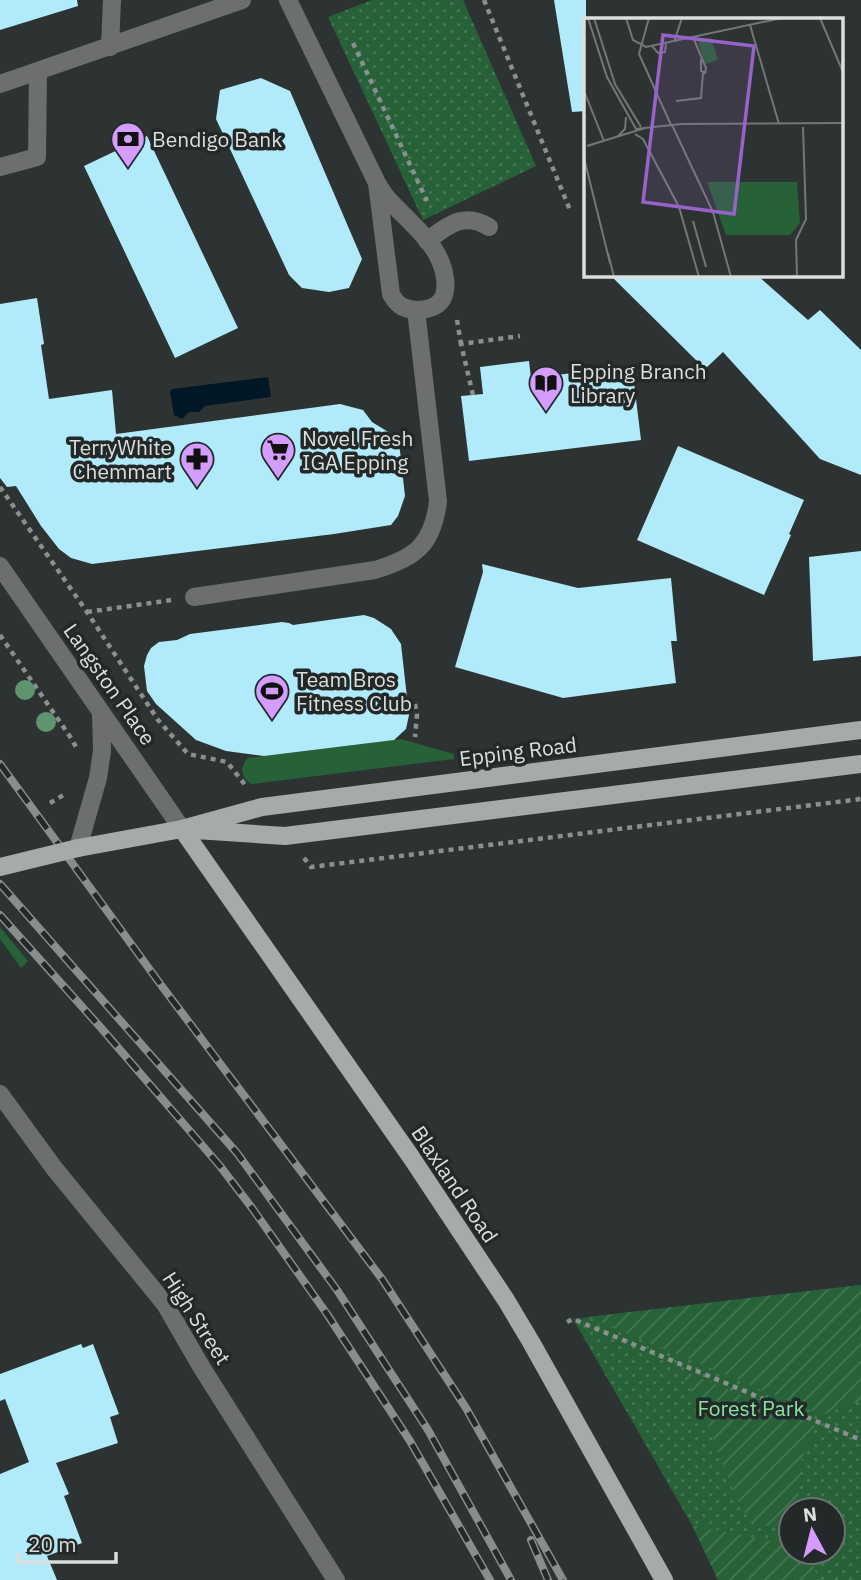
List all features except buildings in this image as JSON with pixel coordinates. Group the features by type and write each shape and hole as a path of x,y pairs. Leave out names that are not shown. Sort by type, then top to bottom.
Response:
{"main road":[{"name":"Epping Road","path":"0,867 78,848 182,829 262,807 861,730"},
{"name":"Epping Road","path":"182,829 285,836 861,764"},
{"name":"Blaxland Road","path":"182,829 411,1157 506,1300 664,1580"}],"street":[{"path":"110,47 112,0"},
{"path":"0,84 242,0"},
{"path":"288,0 377,183 387,198 438,254 445,276 444,295 434,306 410,310 395,301 391,294 377,183"},
{"path":"0,167 37,157 38,71"},
{"path":"427,242 448,225 461,220 483,223 489,227"},
{"path":"194,597 375,570 394,565 411,556 425,543 437,514 438,501 416,310"},
{"name":"Langston Place","path":"0,566 182,829"},
{"path":"78,848 98,778 102,751 102,714"},
{"name":"High Street","path":"0,1094 54,1168 165,1304 202,1368 336,1580"}],"path":[{"path":"484,0 570,210"},
{"path":"457,320 473,395"},
{"path":"461,344 520,336"},
{"name":"Langston Place","path":"0,487 158,720 188,754 227,762 245,785"},
{"path":"87,612 194,597"},
{"path":"0,635 71,738 79,759"},
{"path":"415,704 415,737"},
{"path":"50,803 69,792"},
{"path":"305,859 311,867 861,799"},
{"path":"567,1322 573,1319 861,1440"}],"green space":[{"path":"372,0 463,0 536,166 423,220 328,17"},
{"path":"401,739 454,754 454,759 251,784 242,772 248,758"},
{"path":"0,927 28,961 21,968 0,939"},
{"name":"Forest Park","path":"861,1285 861,1580 718,1580 692,1525 573,1319"},
{"path":"861,1285 861,1400 822,1415 588,1317"},
{"path":"679,1369 815,1426 801,1461 799,1496 777,1496 777,1528 750,1521 735,1495 702,1410"},
{"path":"692,1525 777,1542 777,1566 814,1566 819,1580 718,1580"}],"water":[{"path":"268,377 271,397 205,406 199,412 189,412 182,419 174,415 170,392 172,389"}],"railway":[{"path":"0,764 161,985 382,1279 466,1408 563,1580"},
{"path":"0,884 237,1153 337,1290 428,1430 511,1580"},
{"path":"0,915 220,1166 252,1208 327,1314 410,1441 490,1580"},
{"path":"531,1540 548,1580"}],"place":[{"name":"Bendigo Bank","path":"128,169"},
{"name":"Epping Branch Library","path":"546,413"},
{"name":"Novel Fresh IGA Epping","path":"278,480"},
{"name":"TerryWhite Chemmart","path":"197,489"},
{"name":"Team Bros Fitness Club","path":"272,721"}]}
